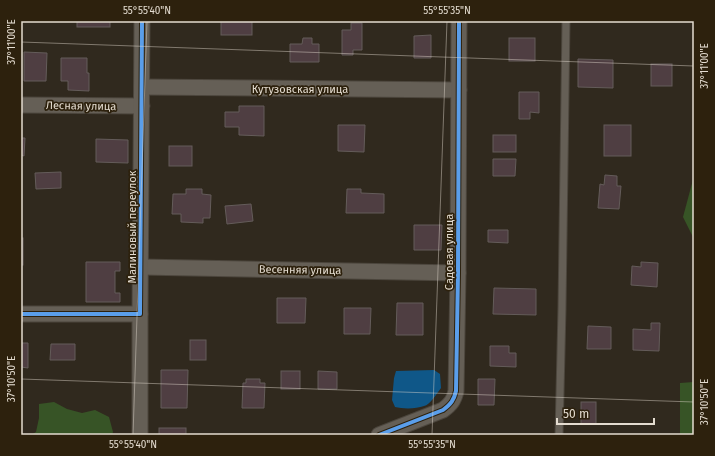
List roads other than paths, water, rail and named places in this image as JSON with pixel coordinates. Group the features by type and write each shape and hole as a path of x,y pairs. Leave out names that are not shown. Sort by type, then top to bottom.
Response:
{"street":[{"name":"Малиновый переулок","path":"140,435 142,21"},
{"name":"Садовая улица","path":"379,435 443,410 449,406 454,399 456,391 459,21"},
{"name":"Кутузовская улица","path":"142,87 459,90"},
{"name":"Лесная улица","path":"21,105 142,106"},
{"name":"Весенняя улица","path":"141,267 458,273"},
{"path":"21,314 140,314"}],"lane":[{"path":"559,435 566,21"}],"water":[{"path":"434,370 440,374 441,388 429,403 421,407 413,408 395,407 392,400 396,371"}]}
